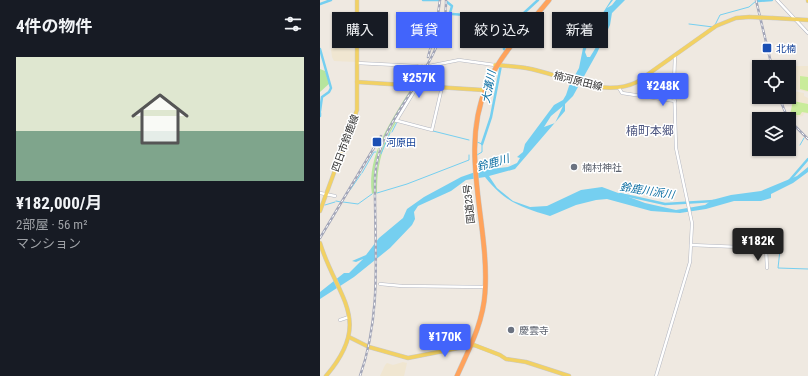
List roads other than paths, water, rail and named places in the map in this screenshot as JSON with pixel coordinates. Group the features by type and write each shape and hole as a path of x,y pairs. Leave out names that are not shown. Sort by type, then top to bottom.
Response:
{"highway":[{"name":"国道23号","path":"457,376 481,317 484,287 474,164 474,137 478,111 486,87 506,51 548,0"},
{"name":"国道23号","path":"474,164 474,122 483,90 499,65"}],"main road":[{"name":"四日市鈴鹿線","path":"320,211 355,116 358,82 357,0"},
{"name":"楠河原田線","path":"499,65 526,68 609,89 619,88 637,82 675,54 722,23 736,18 749,17 808,20"},
{"path":"358,82 419,84 483,90"},
{"path":"320,243 342,292 350,317 349,337 341,357 326,376"},
{"path":"349,337 368,347 408,358 470,345 500,355 506,359 526,362 569,376"}],"street":[{"path":"777,0 808,33"},
{"path":"656,376 690,266 690,216 677,152 675,54"},
{"path":"429,66 459,60 499,65"},
{"path":"357,63 417,66"},
{"path":"419,84 397,121 432,130 442,86"},
{"path":"619,88 622,93 632,96 675,101"},
{"path":"320,193 326,196 335,196"},
{"path":"691,245 766,248 767,268"},
{"path":"380,284 402,286 484,287"},
{"path":"340,320 350,317"}],"water":[{"path":"611,0 613,0 607,8 616,0 625,0 612,13 608,29 608,12 603,12"},
{"path":"583,48 586,48 585,52 587,57 590,57 596,48 599,48 573,96 565,104 565,111 555,122 563,106 551,116 544,127 554,123 515,169 489,176 497,188 513,201 530,207 547,206 581,190 602,187 645,203 676,210 705,205 712,200 731,195 761,191 797,176 808,167 808,172 793,183 771,194 771,198 761,201 734,201 706,209 680,213 651,211 607,199 576,205 550,216 530,210 506,198 485,177 466,180 451,191 418,206 414,212 415,219 412,225 390,248 354,277 320,299 320,292 344,273 349,273 363,259 356,262 352,261 366,255 379,238 403,218 407,209 424,197 461,177 481,170 508,167 517,163 520,158 517,157 523,152 525,144 554,105 563,100 579,68"}],"waterway":[{"path":"320,4 331,0"},
{"path":"423,0 440,0"},
{"name":"大溝川","path":"508,52 504,49 504,46 513,23 538,0"},
{"path":"758,1 772,0"},
{"path":"715,25 720,15 749,7 756,1"},
{"path":"447,2 452,6 450,13 460,15"},
{"path":"689,24 713,27"},
{"path":"320,49 331,88 329,92 322,97 320,111"},
{"name":"大溝川","path":"482,144 491,117 501,65"},
{"path":"392,132 397,122"},
{"path":"433,131 469,140"},
{"path":"381,154 390,133"},
{"path":"800,145 804,138"},
{"name":"鈴鹿川","path":"477,142 482,144 482,152 477,155"},
{"path":"362,173 374,152 376,152"},
{"path":"377,193 407,184 469,160 469,155"},
{"name":"鈴鹿川派川","path":"789,181 808,159"},
{"path":"350,190 361,174"},
{"path":"343,202 358,204 372,194"},
{"name":"鈴鹿川派川","path":"620,194 665,204 714,201"},
{"path":"336,201 341,202"},
{"path":"325,205 335,202"},
{"path":"780,250 778,268 808,269"}],"tunnel":[{"path":"417,66 429,66"}],"railway":[{"path":"428,57 436,28 440,0"},
{"path":"360,376 367,352 375,302 375,177 379,154 388,131 399,110 425,69 436,47 444,24 446,0"},
{"path":"756,0 770,60"},
{"path":"782,104 785,112"},
{"path":"796,127 808,139"},
{"path":"320,238 381,136"}],"place":[{"name":"北楠","path":"767,48"},
{"name":"河原田","path":"377,142"},
{"name":"楠村神社","path":"574,167"},
{"name":"慶雲寺","path":"511,330"}],"district":[{"name":"楠町本郷","path":"650,131"}]}
